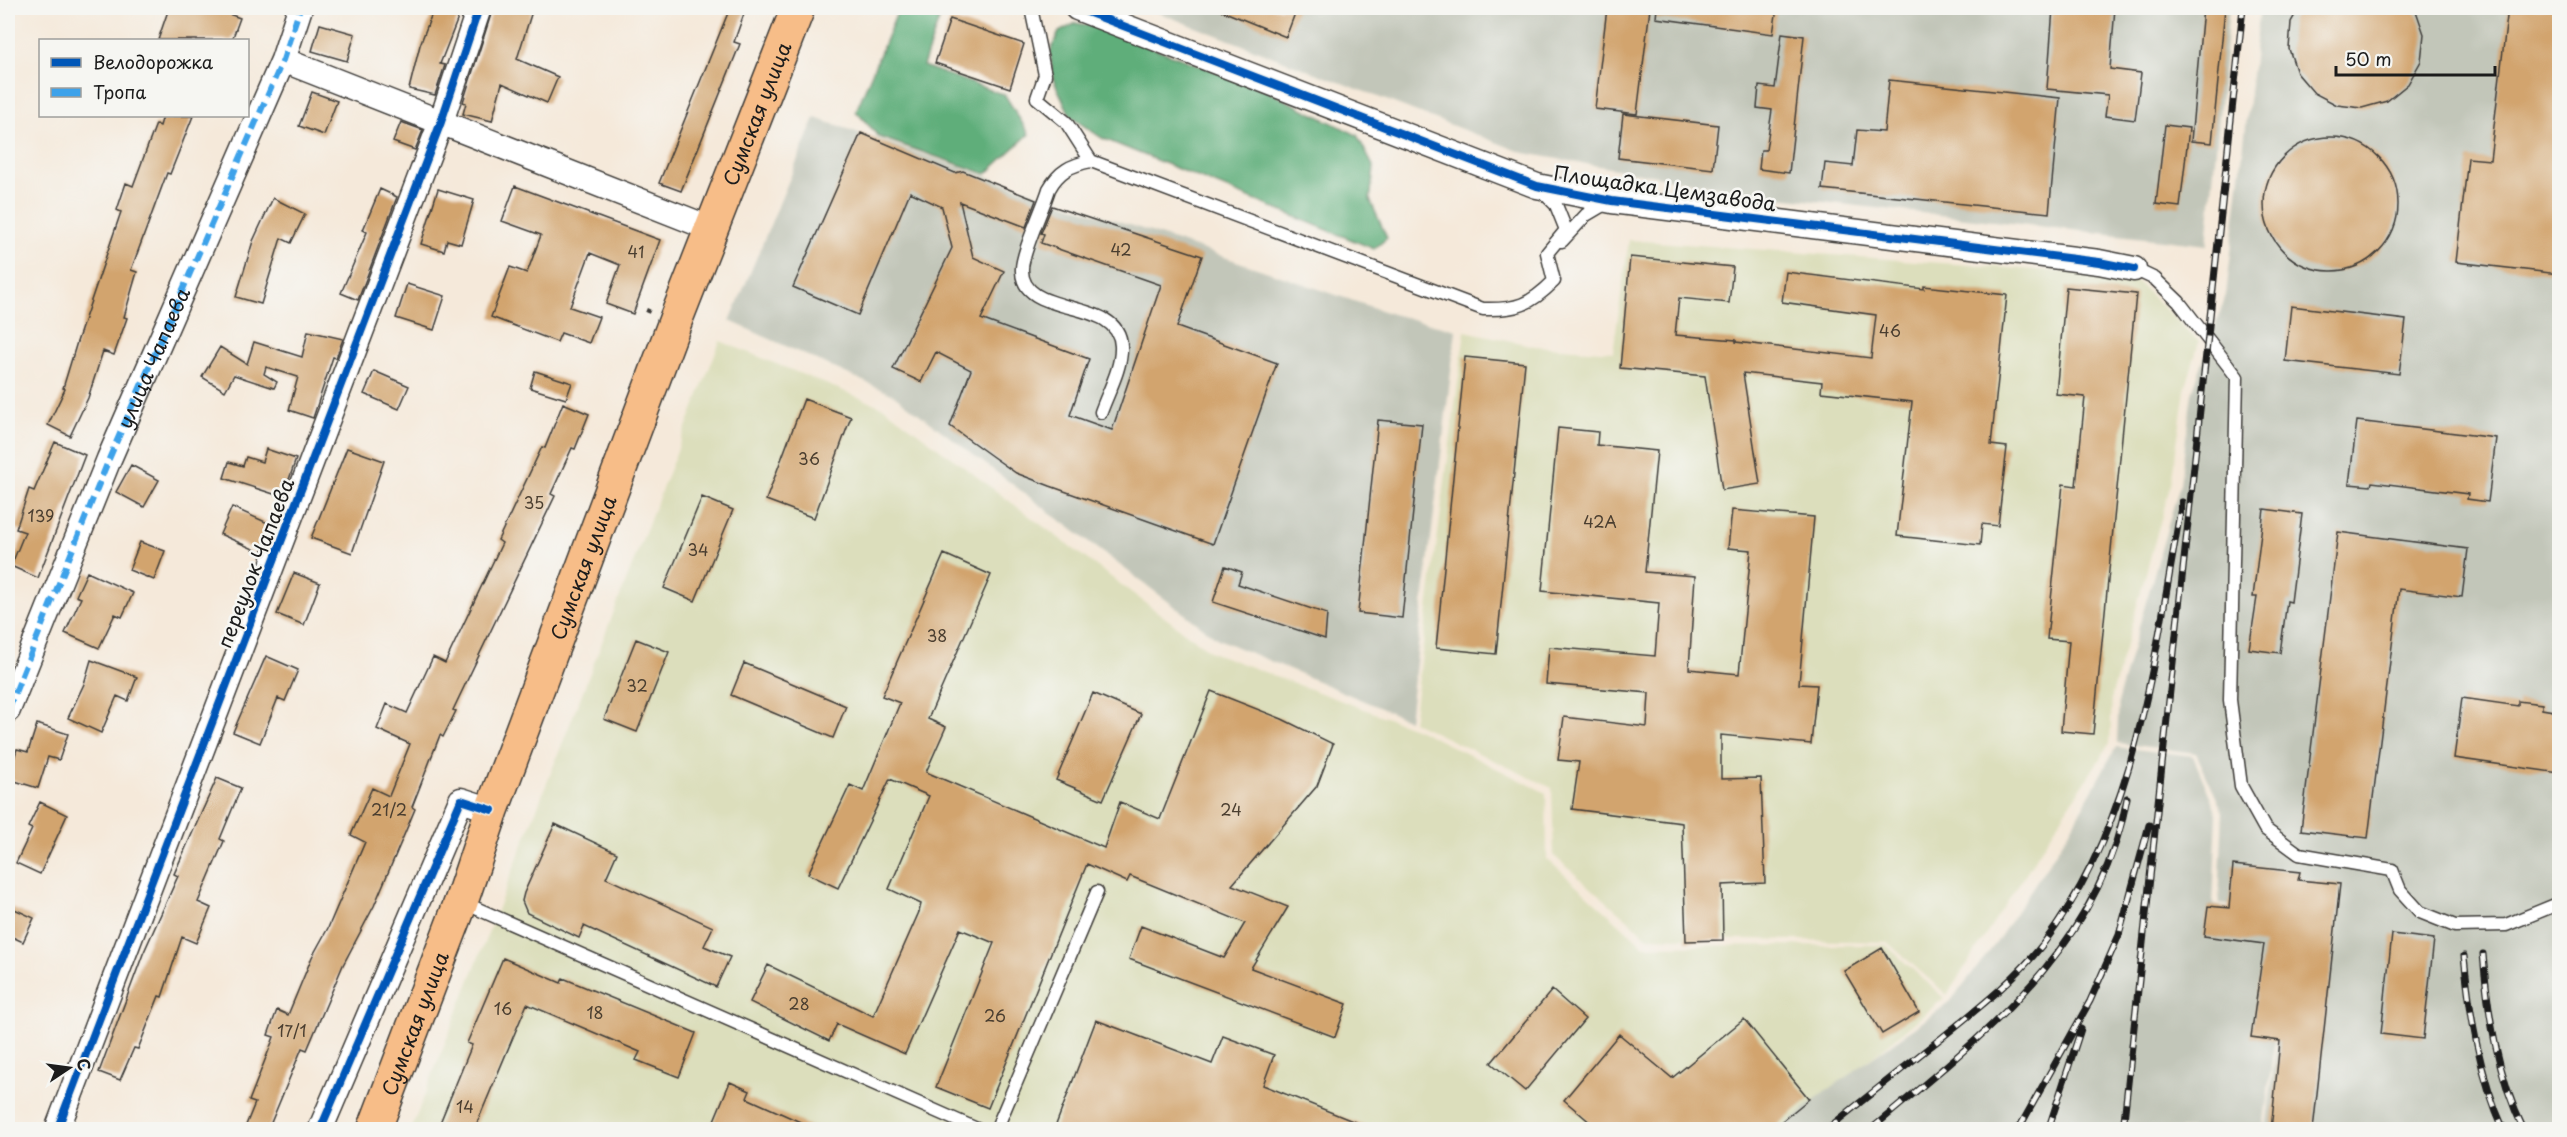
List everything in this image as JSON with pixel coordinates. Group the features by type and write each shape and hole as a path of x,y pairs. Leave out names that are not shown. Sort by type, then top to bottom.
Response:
{"main road":[{"name":"Сумская улица","path":"374,1130 461,902 492,810 798,8"}],"street":[{"name":"улица Чапаева","path":"8,710 109,459 283,60 300,8"},
{"name":"переулок Чапаева","path":"57,1130 441,122 479,8"},
{"name":"Площадка Цемзавода","path":"1077,8 1537,186 1612,201 2099,262 2134,269"},
{"path":"283,60 712,229"},
{"path":"320,1130 461,800 492,810"}],"lane":[{"path":"1031,8 1045,75 1037,98 1066,122 1091,161"},
{"path":"1101,412 1118,364 1122,344 1114,326 1093,313 1036,296 1024,281 1022,267 1055,178 1072,165 1091,161 1483,309 1510,310 1535,300 1554,281 1547,254"},
{"path":"1537,186 1556,205 1566,230 1547,254"},
{"path":"1547,254 1573,231 1586,215 1612,201"},
{"path":"2134,269 2155,279 2179,302 2237,377 2230,700 2241,786 2265,830 2299,855 2392,870 2400,890 2420,912 2455,926 2506,925 2559,903"},
{"path":"996,1130 1097,892"},
{"path":"461,902 979,1130"}],"shaded area":[{"path":"1146,8 2229,8 2207,245 1770,196 1524,153"},
{"path":"2260,8 2559,8 2559,1129 2266,1129 2293,913 2219,903 2223,812 2196,753 2117,743 2119,696 2180,484 2192,393 2226,295"},
{"path":"815,118 1392,314 1456,330 1409,720 1218,639 894,395 730,321"},
{"path":"1629,240 2132,277 2199,342 2185,390 2171,483 2112,695 2110,743 1947,995 1887,942 1648,937 1554,856 1552,788 1413,722 1465,331 1535,346 1613,352"},
{"path":"720,341 885,408 1211,652 1417,729 1546,793 1547,859 1644,946 1886,945 1944,998 1786,1129 411,1130"},
{"path":"2116,747 2193,756 2217,813 2213,905 2291,914 2263,1129 1780,1130 1814,1100 1950,1002 1996,943 2069,832"}],"green space":[{"path":"899,8 943,8 923,66 1005,95 1029,134 986,174 879,137 856,111"},
{"path":"1076,23 1097,27 1263,89 1357,135 1374,168 1370,200 1387,238 1374,249 1102,138 1071,117 1053,79 1050,52 1059,32"}],"building":[{"path":"169,8 212,8 240,18 232,39 158,39"},
{"path":"434,8 462,8 440,64 445,65 435,95 409,89 420,45"},
{"path":"493,8 533,8 517,59 558,77 547,103 502,83 492,121 463,114 466,103 463,102"},
{"path":"730,8 746,8 734,42 740,44 681,191 659,183"},
{"path":"1215,8 1297,8 1286,37"},
{"path":"1607,8 1650,8 1637,114 1595,109"},
{"path":"1657,8 1777,8 1773,34 1656,18"},
{"path":"2053,8 2115,8 2110,69 2141,73 2135,120 2105,116 2108,95 2047,89"},
{"path":"2203,8 2225,8 2212,143 2191,141"},
{"path":"2299,8 2415,8 2424,34 2421,61 2408,84 2387,101 2362,108 2337,105 2314,93 2297,73 2289,49 2291,22"},
{"path":"2508,8 2559,8 2559,274 2456,262 2468,158 2490,160"},
{"path":"950,19 1024,44 1010,88 935,63"},
{"path":"320,24 355,34 347,61 312,51"},
{"path":"1782,33 1804,36 1789,173 1759,169 1761,150 1766,150 1772,110 1757,108 1759,86 1775,88"},
{"path":"1889,80 2060,98 2049,213 1822,189 1825,163 1853,166 1857,130 1884,132"},
{"path":"312,92 337,101 324,135 299,126"},
{"path":"1623,114 1718,125 1713,169 1618,158"},
{"path":"163,117 193,117 170,174 167,173 131,270 137,272 124,317 127,318 114,355 103,351 88,398 70,436 48,425 65,389 63,388 77,342 121,212 117,210 126,183 133,186 156,124 160,126"},
{"path":"401,122 423,130 415,150 393,142"},
{"path":"2165,125 2189,128 2180,207 2156,204"},
{"path":"861,133 955,173 963,171 1036,200 1026,227 960,202 973,257 1004,271 981,319 1089,359 1070,415 1112,430 1161,285 1041,243 1044,234 1041,233 1052,206 1202,256 1177,327 1277,363 1213,544 1016,473 993,457 950,426 971,370 936,352 921,382 893,369 952,248 942,207 910,192 858,315 793,287"},
{"path":"2331,137 2357,142 2378,157 2393,178 2398,204 2393,230 2378,251 2357,266 2331,271 2305,266 2284,251 2269,230 2264,204 2269,178 2284,157 2305,142"},
{"path":"515,186 660,240 633,314 606,304 620,265 590,253 570,307 599,317 589,343 561,333 557,342 491,317 510,267 527,273 541,235 502,221"},
{"path":"380,189 397,197 358,300 341,293 367,232 363,230"},
{"path":"438,189 474,200 461,244 447,240 444,251 421,244"},
{"path":"273,198 305,214 291,243 281,238 261,304 236,297 253,241"},
{"path":"1630,257 1733,267 1729,303 1679,298 1675,335 1736,340 1736,342 1871,358 1876,315 1782,302 1786,272 1924,289 1924,286 2007,295 1991,445 2007,447 1998,526 1982,524 1980,545 1897,536 1912,402 1821,392 1822,382 1743,373 1760,484 1722,490 1705,376 1620,368"},
{"path":"407,284 445,296 434,330 396,318"},
{"path":"2066,287 2136,294 2093,734 2061,731 2069,641 2047,639 2063,484 2076,486 2085,397 2056,394"},
{"path":"2291,306 2406,320 2399,374 2285,361"},
{"path":"308,331 343,339 336,358 333,357 313,418 289,410 298,377 266,367 264,374 277,382 274,388 234,375 225,391 202,377 220,347 247,364 254,342 302,357"},
{"path":"1465,357 1525,363 1496,654 1436,648"},
{"path":"374,371 409,386 399,409 364,394"},
{"path":"535,371 572,383 566,399 530,388"},
{"path":"804,399 851,417 814,518 766,500"},
{"path":"563,403 589,414 575,449 572,448 551,494 555,496 453,710 456,711 443,737 440,735 412,807 415,809 374,906 343,965 307,1050 302,1048 268,1130 244,1130 255,1103 249,1101 274,1037 268,1035 277,1010 288,1015 365,842 351,835 372,788 389,796 410,744 377,729 387,704 407,713 433,657 445,663 502,543 498,540 542,447 545,448"},
{"path":"1378,420 1422,424 1402,618 1358,613"},
{"path":"2357,421 2496,438 2488,502 2467,499 2468,494 2372,482 2371,486 2349,484"},
{"path":"1558,428 1598,432 1597,445 1657,451 1645,572 1695,576 1689,669 1739,674 1751,550 1728,548 1732,510 1814,517 1799,684 1817,685 1811,744 1721,735 1721,779 1761,778 1765,883 1722,885 1723,940 1686,941 1682,823 1572,809 1579,762 1558,760 1564,717 1647,727 1649,693 1546,684 1549,647 1655,656 1659,603 1542,591"},
{"path":"55,442 85,455 38,578 11,566 25,532 16,529 29,489 34,491"},
{"path":"347,448 384,461 352,553 311,538"},
{"path":"266,449 296,459 283,497 224,478 229,462 243,466 246,457 262,462"},
{"path":"131,465 159,480 144,507 116,492"},
{"path":"702,497 733,510 695,601 664,588"},
{"path":"232,507 272,525 262,553 220,534"},
{"path":"2264,509 2302,514 2291,602 2287,601 2280,653 2249,649 2257,597 2253,597"},
{"path":"2338,532 2468,549 2462,597 2399,589 2368,838 2301,830"},
{"path":"140,542 165,551 154,580 129,570"},
{"path":"944,554 991,575 928,719 946,727 926,772 1104,848 1120,802 1160,819 1211,691 1282,719 1333,744 1317,786 1232,885 1288,907 1251,968 1347,1004 1335,1037 1129,959 1141,926 1224,958 1245,923 1130,876 1127,882 1087,864 988,1108 936,1087 994,943 960,929 905,1054 837,1024 829,1041 750,1002 768,965 873,1016 919,912 921,904 889,889 929,796 890,779 838,888 808,874 850,785 863,791 900,703 882,696"},
{"path":"1225,566 1242,572 1238,584 1327,614 1325,639 1213,602"},
{"path":"87,572 133,593 122,617 115,614 99,648 65,633 81,598 76,596"},
{"path":"294,573 320,583 304,625 277,614"},
{"path":"636,639 669,652 637,732 604,719"},
{"path":"266,656 298,670 285,701 278,698 260,743 233,732"},
{"path":"91,660 137,677 128,701 117,696 101,733 68,718 84,684"},
{"path":"744,663 846,706 833,738 731,695"},
{"path":"1093,693 1141,714 1103,800 1056,780"},
{"path":"2462,698 2518,706 2518,701 2542,704 2542,709 2559,712 2559,773 2454,758"},
{"path":"37,724 68,734 59,760 48,757 38,788 8,779 17,749 28,752"},
{"path":"217,778 241,788 220,839 224,841 198,902 211,908 196,943 182,937 162,997 159,996 138,1049 134,1048 120,1080 99,1072 143,954 178,876 174,874"},
{"path":"40,802 67,815 40,874 16,863 32,829 28,827"},
{"path":"555,824 617,853 606,878 713,927 704,946 730,957 716,987 584,926 579,938 527,913 522,901 524,893"},
{"path":"2233,865 2300,872 2298,880 2340,884 2313,1130 2271,1130 2280,1041 2251,1037 2264,944 2204,936 2208,906 2229,908"},
{"path":"8,906 34,918 23,942 8,935"},
{"path":"2392,934 2434,939 2423,1039 2381,1034"},
{"path":"1882,948 1919,1012 1882,1034 1844,971"},
{"path":"503,958 561,983 563,978 696,1033 679,1077 636,1060 640,1052 527,1004 474,1130 437,1130 472,1045 467,1043"},
{"path":"1552,990 1585,1019 1525,1091 1491,1063"},
{"path":"1744,1019 1809,1099 1771,1130 1599,1130 1564,1100 1619,1034 1672,1078"},
{"path":"1096,1020 1212,1064 1223,1036 1274,1055 1263,1085 1375,1130 1054,1130"},
{"path":"730,1082 750,1091 747,1098 818,1130 710,1130"}],"railway":[{"path":"2123,1130 2243,8"},
{"path":"1826,1130 2008,982 2043,944 2076,895 2102,843 2122,788 2138,732 2151,675 2182,502"},
{"path":"1870,1130 1993,1024 2030,986 2063,945 2091,901 2113,852 2127,798"},
{"path":"2018,1130 2090,1001 2119,935 2149,825"},
{"path":"2483,954 2488,999 2500,1066 2524,1130"},
{"path":"2464,956 2469,1000 2482,1066 2504,1130"},
{"path":"2048,1130 2081,1029"}],"marked path":[{"path":"8,710 109,459 283,60 300,8"}],"cycle path":[{"path":"57,1130 441,122 479,8"},
{"path":"1077,8 1537,186 1612,201 2099,262 2134,269"},
{"path":"320,1130 461,800 492,810"}]}
